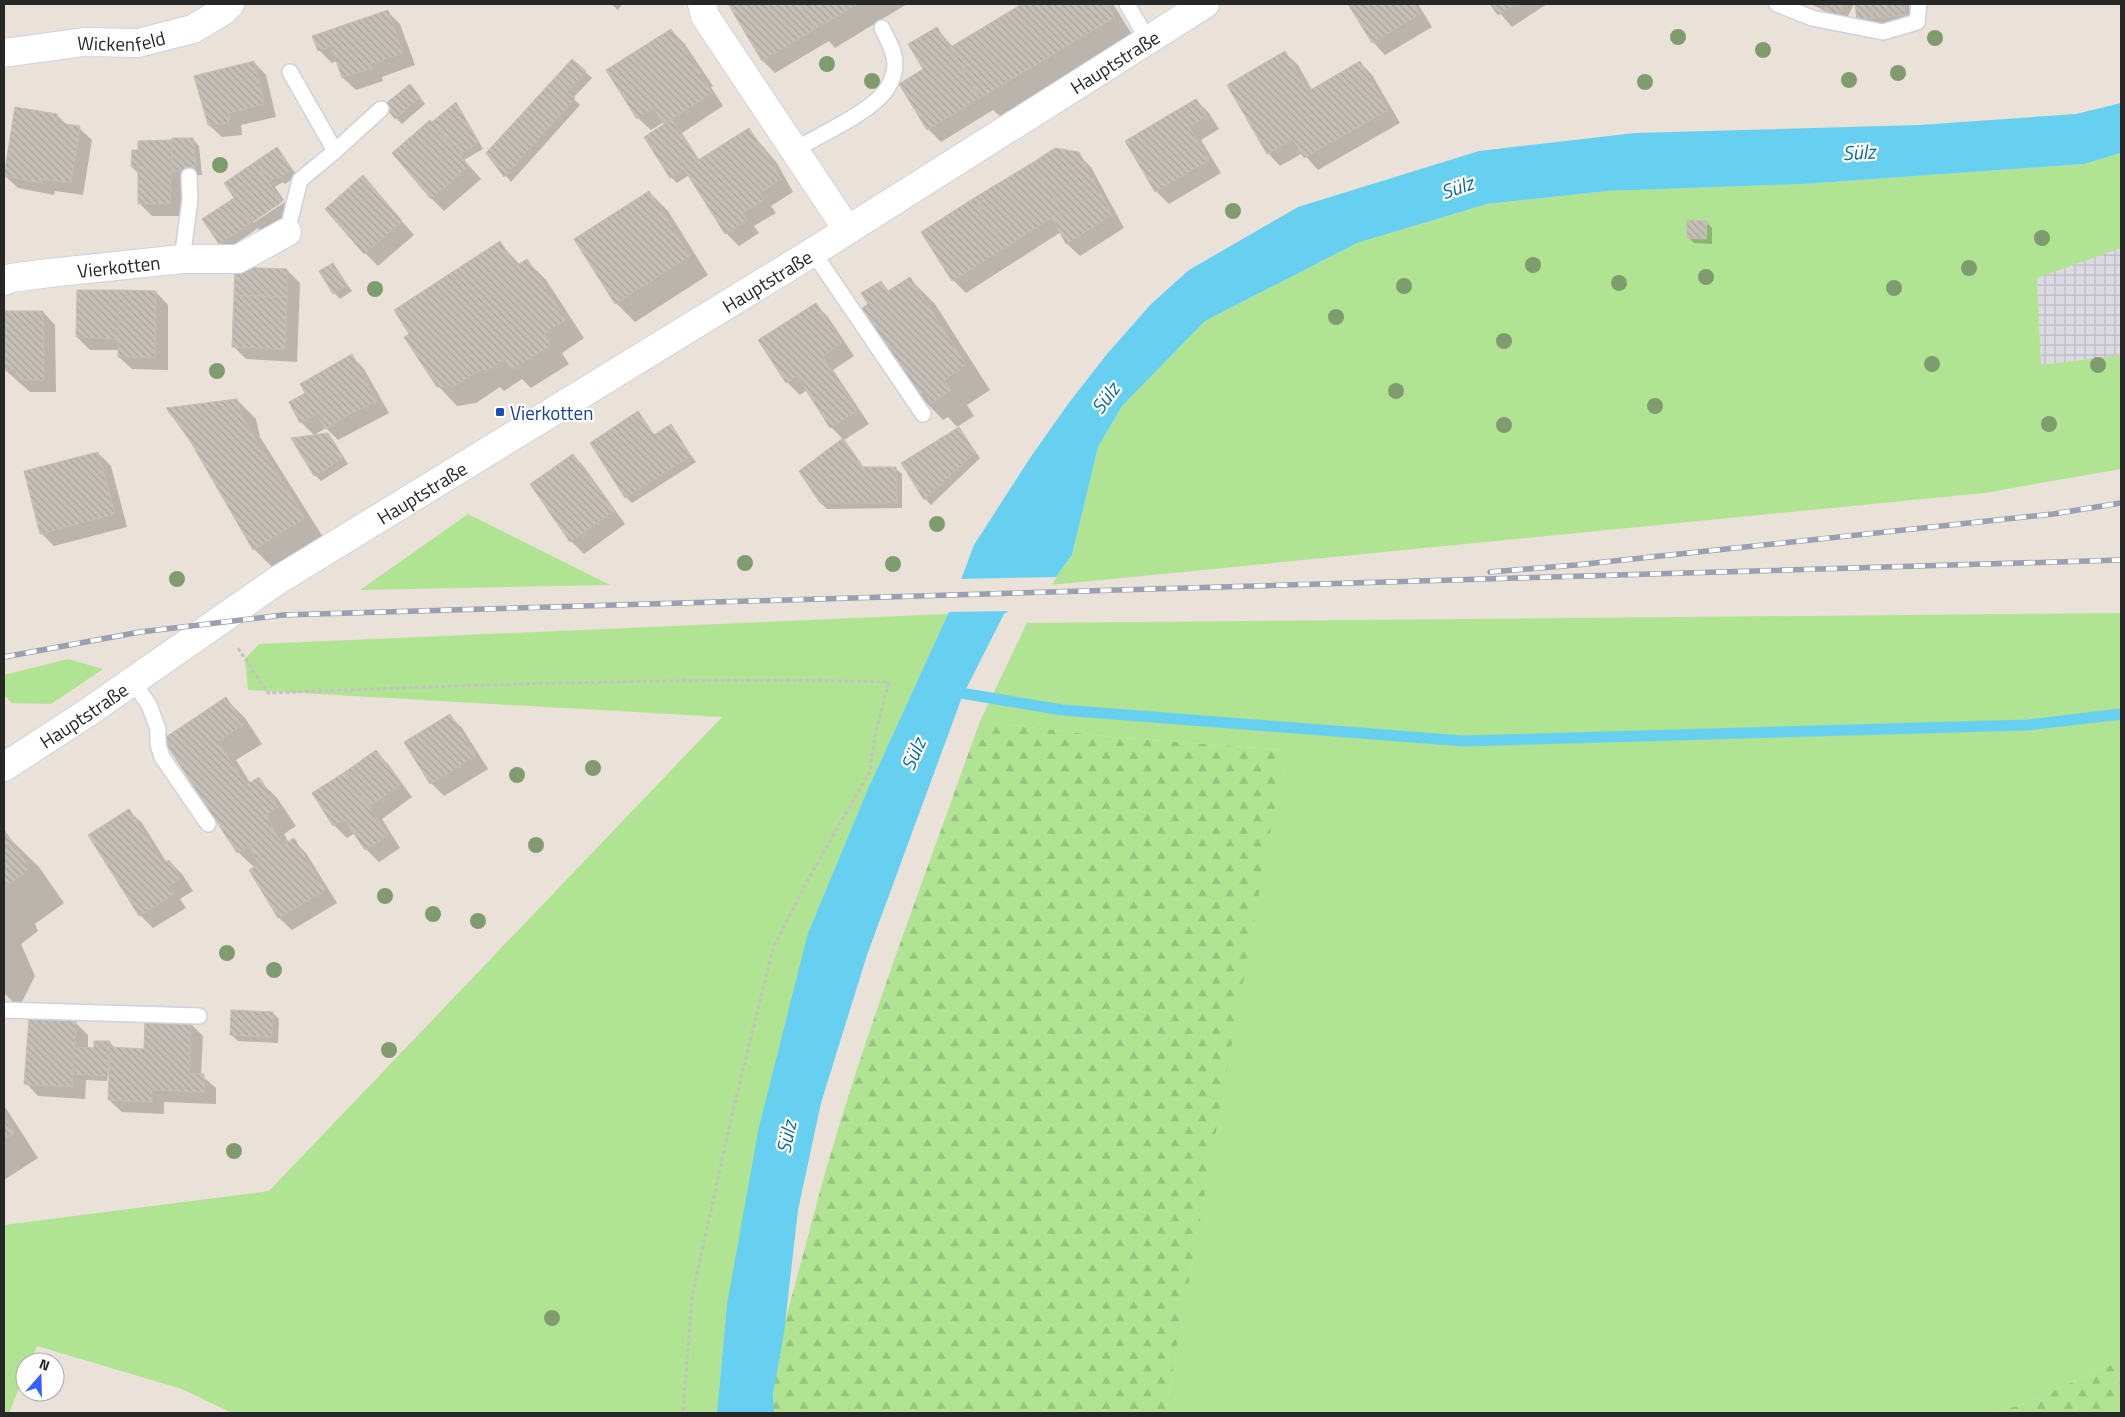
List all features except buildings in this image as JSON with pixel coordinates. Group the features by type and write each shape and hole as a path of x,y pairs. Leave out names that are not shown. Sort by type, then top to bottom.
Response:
{"main road":[{"name":"Wickenfeld","path":"4,53 84,42 138,43 193,29 223,11 230,4"},
{"path":"702,4 705,16 848,229"},
{"name":"Hauptstraße","path":"4,766 133,681 278,580 813,252 1205,4"},
{"name":"Vierkotten","path":"4,281 11,278 49,272 182,259 238,259 287,232"}],"lane":[{"path":"1127,4 1148,40"},
{"path":"1777,4 1812,18 1883,32 1917,22 1919,4"},
{"path":"794,150 868,107 880,98 889,87 895,64 891,47 882,28"},
{"path":"290,72 335,151"},
{"path":"287,232 300,180 381,110"},
{"path":"182,259 190,200 189,176"},
{"path":"813,252 923,414"},
{"path":"133,681 149,705 158,729 158,744 162,757 208,824"},
{"path":"4,1010 199,1016"}],"path":[{"path":"234,641 268,693 719,680 889,682 875,735 870,771 810,876 773,948 730,1123 692,1297 683,1413"}],"shaded area":[{"path":"2121,248 2121,355 2041,365 2037,278"}],"green space":[{"path":"2121,153 2121,248 2037,278 2041,365 2121,355 2121,469 1984,493 1050,585 1072,555 1098,447 1122,406 1205,321 1357,243 1487,204 1607,191 1804,184 2084,164"},
{"path":"468,514 610,585 360,590"},
{"path":"2121,613 2121,1360 2022,1405 1988,1413 1165,1413 1284,750 1111,737 980,721 1027,623"},
{"path":"948,614 867,791 808,933 727,1304 717,1413 232,1413 182,1389 65,1354 65,1352 57,1352 37,1346 34,1352 15,1352 15,1398 9,1413 4,1413 4,1225 269,1191 722,717 248,690 245,659 259,644"},
{"path":"68,659 103,669 51,704 12,703 4,695 4,675"},
{"path":"980,721 1111,737 1285,750 1165,1413 773,1413 779,1349 824,1178 887,981"},
{"path":"2121,1360 2121,1413 1988,1413 2022,1405"}],"water":[{"name":"Sülz","path":"2121,103 2121,153 2084,164 1804,184 1607,191 1487,204 1357,243 1205,321 1122,406 1098,447 1072,555 1050,585 1004,614 962,697 867,955 821,1103 798,1210 784,1333 773,1394 774,1413 717,1413 727,1304 759,1127 808,933 867,791 948,614 974,545 1030,458 1068,404 1107,354 1151,304 1189,270 1298,207 1479,151 1635,133 1919,125 2076,114"}],"pier":[{"path":"1057,577 1051,586 1013,611 946,612 958,579"}],"waterway":[{"path":"949,691 1062,710 1463,741 2027,725 2121,714"}],"railway":[{"path":"1490,572 1576,565 2053,514 2121,503"},
{"path":"4,657 140,632 283,615 2121,560"}],"place":[{"name":"Vierkotten","path":"500,412"}]}
